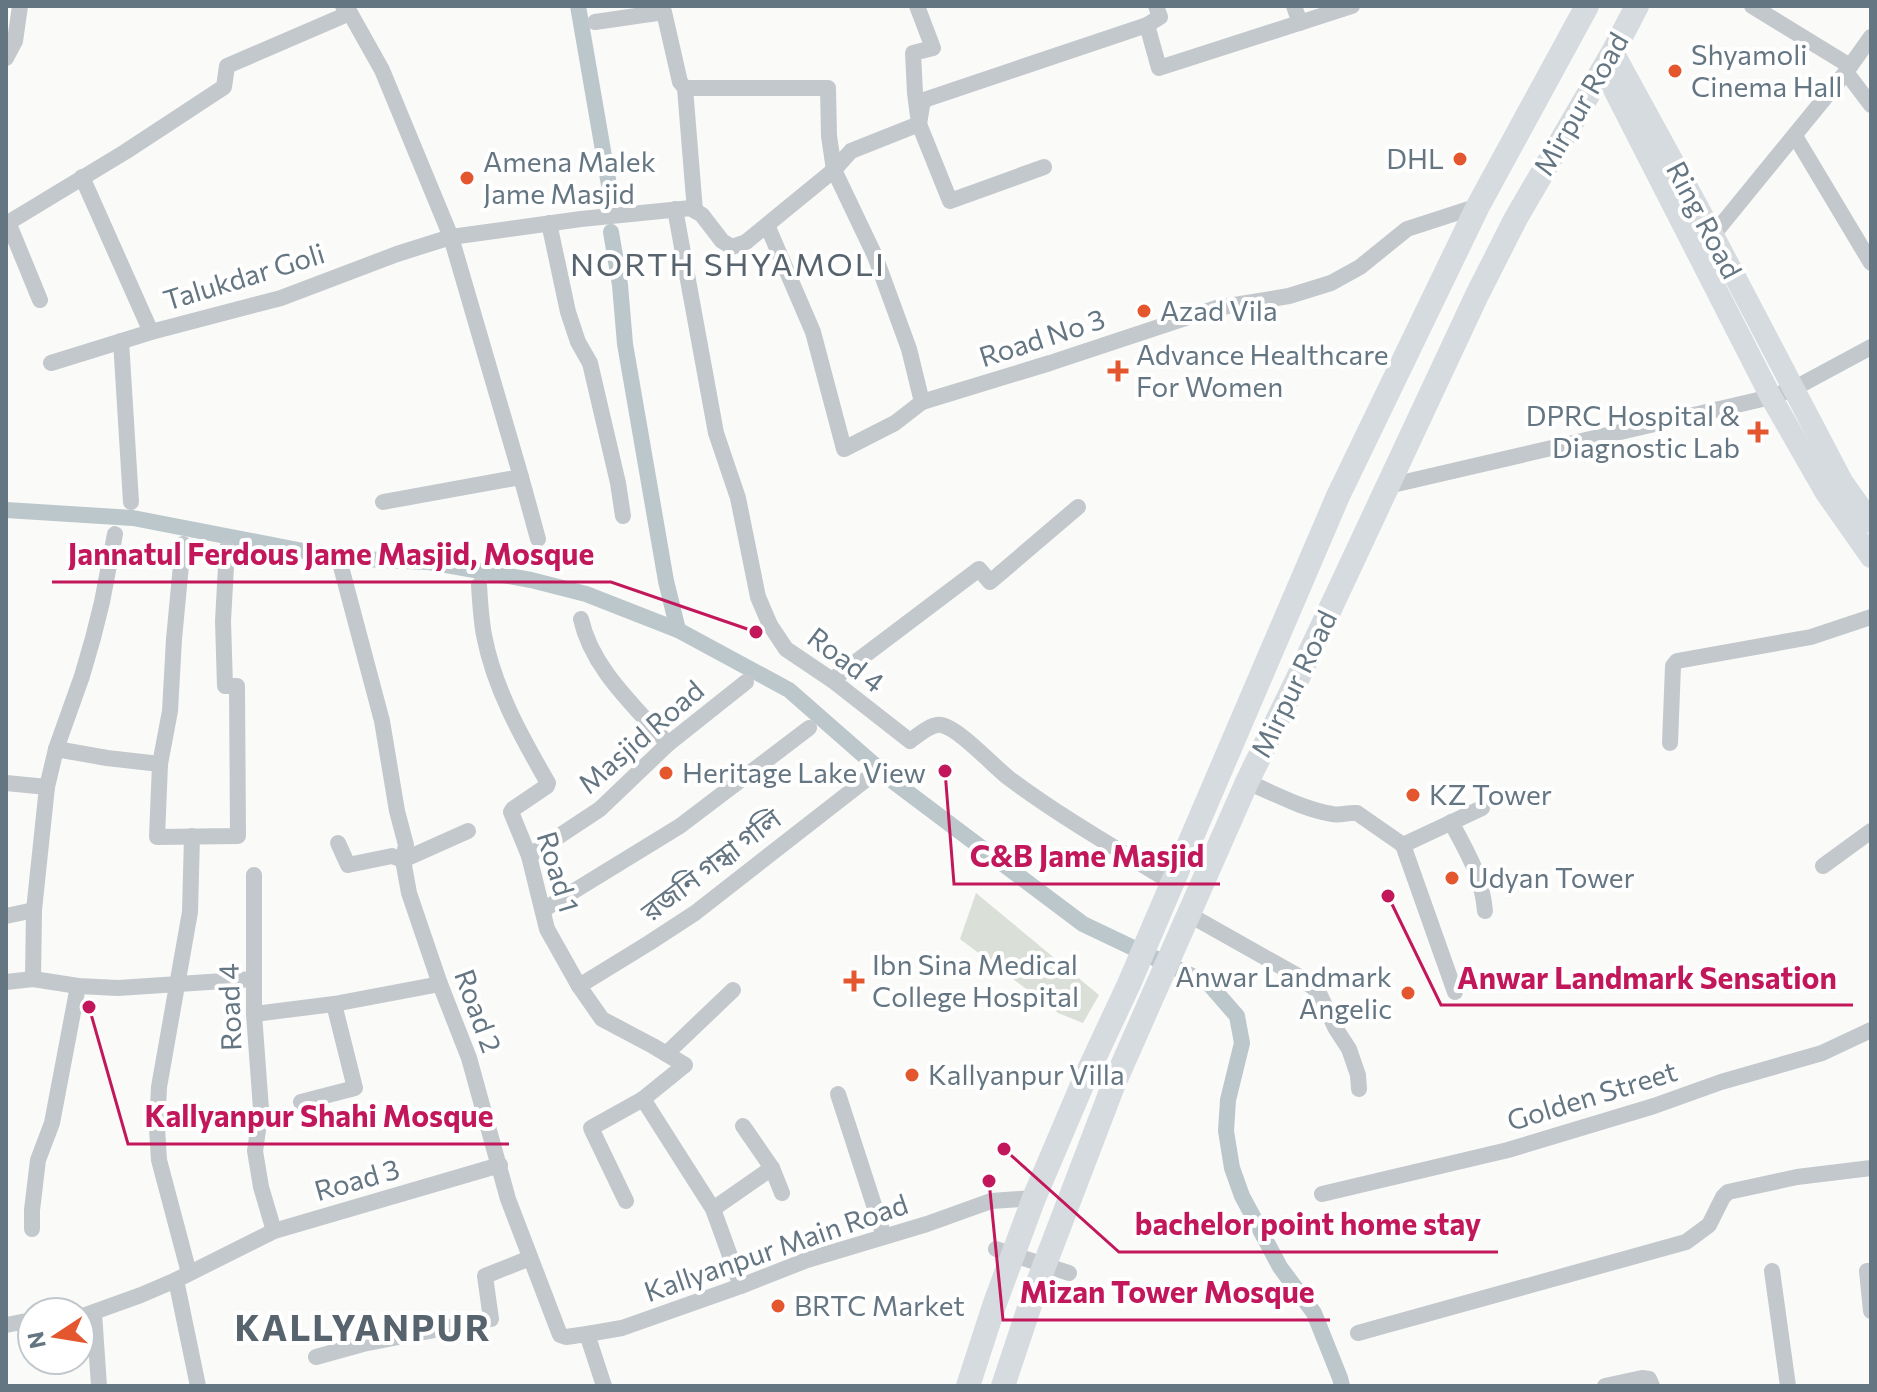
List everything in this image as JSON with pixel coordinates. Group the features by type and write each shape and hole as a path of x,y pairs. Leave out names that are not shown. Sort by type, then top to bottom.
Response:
{"highway":[{"name":"Mirpur Road","path":"968,1386 1034,1198 1338,496 1478,206 1587,6"},
{"name":"Mirpur Road","path":"1003,1386 1035,1290 1108,1100 1247,782 1477,295 1516,218 1637,6"},
{"path":"1338,496 1375,511"},
{"path":"1319,541 1355,555"}],"main road":[{"name":"Ring Road","path":"1608,60 1713,235 1843,483 1871,522"},
{"name":"Ring Road","path":"1608,60 1771,397 1826,493 1871,557"}],"street":[{"path":"6,58 15,41 20,6"},
{"path":"917,6 933,48 913,53 919,124 950,201 1044,167"},
{"path":"919,124 924,100 1147,25 1160,17 1156,6"},
{"path":"1294,6 1300,23"},
{"path":"1147,25 1159,68 1352,6"},
{"path":"1752,6 1848,69 1871,105"},
{"path":"40,300 7,223 125,152 224,87 227,66 346,10 382,70 451,237 538,539"},
{"path":"595,22 664,12 680,82 685,88 695,211 702,215 722,241 732,247 746,242 834,170 851,151 919,124"},
{"path":"1713,235 1871,37"},
{"path":"685,88 828,88 829,136 834,170 875,256 909,349 922,402"},
{"path":"1795,136 1871,263"},
{"path":"82,177 151,332"},
{"name":"Road No 3","path":"767,225 813,332 844,449 895,423 922,402 1216,308 1289,296 1331,283 1360,267 1407,229 1478,206"},
{"name":"Talukdar Goli","path":"51,363 151,332 281,298 451,237 581,219 675,209 691,208 695,211"},
{"name":"Road 4","path":"675,209 716,433 738,498 758,597 770,625 786,649 832,680 910,741 935,725 942,725 956,733 1009,778 1072,822 1171,882"},
{"path":"549,223 568,312 578,342 590,363 623,516"},
{"path":"121,341 131,502"},
{"path":"1388,486 1771,397 1793,389 1871,347"},
{"path":"383,502 521,477"},
{"path":"832,680 979,569 990,582 1078,507"},
{"path":"33,979 34,910 47,787 102,602 115,534"},
{"path":"183,544 170,711 160,764 157,837 238,836 237,686 225,686 223,621 227,548"},
{"name":"Road 2","path":"340,563 382,721 406,845 403,860 409,893 469,1058 508,1199 560,1335 587,1334"},
{"name":"Road 1","path":"479,585 484,635 495,677 524,743 548,783 511,812 529,856 547,929 579,986 602,1019 667,1055"},
{"path":"1670,743 1673,666 1677,661 1811,637 1871,617"},
{"path":"581,619 591,649 601,666 668,744"},
{"name":"Masjid Road","path":"529,856 600,809 668,744 746,682"},
{"path":"543,910 680,826 809,728"},
{"path":"56,749 160,764"},
{"name":"রজনি গন্ধা গলি","path":"579,986 695,913 868,778"},
{"path":"1247,782 1312,810 1337,815 1357,813 1403,845 1455,992"},
{"path":"6,783 47,787"},
{"path":"1403,845 1482,808"},
{"path":"1451,822 1476,868 1485,911"},
{"path":"338,843 348,865 392,856 403,860 468,831"},
{"path":"1823,866 1871,831"},
{"path":"192,836 190,912 159,1087 157,1128 159,1160 182,1277 198,1386"},
{"name":"Road 4","path":"254,875 254,1014 261,1109 255,1151 261,1187 274,1231"},
{"path":"6,916 34,910"},
{"path":"1185,923 1298,976 1318,991 1349,1049 1358,1075 1359,1089"},
{"path":"6,982 33,979 118,988 254,979"},
{"path":"254,1014 334,1004 440,984"},
{"path":"32,1229 38,1160 52,1123 78,986"},
{"path":"626,1201 591,1128 643,1099 685,1065 667,1055 733,990"},
{"path":"301,1102 355,1088 334,1004"},
{"name":"Golden Street","path":"1322,1194 1508,1150 1822,1053 1871,1030"},
{"path":"838,1094 884,1236"},
{"path":"643,1099 713,1209 741,1286"},
{"path":"743,1126 772,1168 782,1193"},
{"name":"Road 3","path":"274,1231 500,1165"},
{"path":"713,1209 772,1168"},
{"path":"1358,1333 1686,1242 1709,1225 1728,1192 1797,1177 1871,1168"},
{"name":"Kallyanpur Main Road","path":"587,1334 622,1328 807,1260 991,1201 1034,1198"},
{"path":"96,1311 182,1277 274,1231"},
{"path":"996,1249 1069,1273"},
{"path":"316,1357 363,1344 491,1319 485,1276 530,1258"},
{"path":"1772,1271 1788,1386"},
{"path":"1871,1271 1867,1271 1871,1311"},
{"path":"587,1334 604,1386"},
{"path":"1605,1386 1642,1378 1649,1379 1652,1386"}],"shaded area":[{"path":"976,893 1099,995 1083,1023 1058,1013 960,939"}],"waterway":[{"path":"578,6 609,185 609,203"},
{"path":"611,232 625,344 666,581 678,630"},
{"path":"6,510 133,518 339,558 429,562 531,580 586,594 678,630 789,690 894,782 1083,924 1209,984 1237,1016 1242,1043 1228,1100 1226,1131 1232,1168 1242,1196 1280,1267 1314,1313 1342,1386"}],"place":[{"name":"Shyamoli Cinema Hall","path":"1675,71"},
{"name":"DHL","path":"1460,159"},
{"name":"Amena Malek Jame Masjid","path":"467,178"},
{"name":"Azad Vila","path":"1144,311"},
{"name":"Advance Healthcare For Women","path":"1118,371"},
{"name":"DPRC Hospital & Diagnostic Lab","path":"1758,432"},
{"name":"Jannatul Ferdous Jame Masjid, Mosque","path":"756,632"},
{"name":"C&B Jame Masjid","path":"945,771"},
{"name":"Heritage Lake View","path":"666,773"},
{"name":"KZ Tower","path":"1413,795"},
{"name":"Udyan Tower","path":"1452,878"},
{"name":"Anwar Landmark Sensation","path":"1388,896"},
{"name":"Ibn Sina Medical College Hospital","path":"854,981"},
{"name":"Anwar Landmark Angelic","path":"1408,993"},
{"name":"Kallyanpur Shahi Mosque","path":"89,1007"},
{"name":"Kallyanpur Villa","path":"912,1075"},
{"name":"bachelor point home stay","path":"1004,1149"},
{"name":"Mizan Tower Mosque","path":"989,1181"},
{"name":"BRTC Market","path":"778,1306"}],"district":[{"name":"NORTH SHYAMOLI","path":"728,265"},
{"name":"KALLYANPUR","path":"363,1328"}]}
